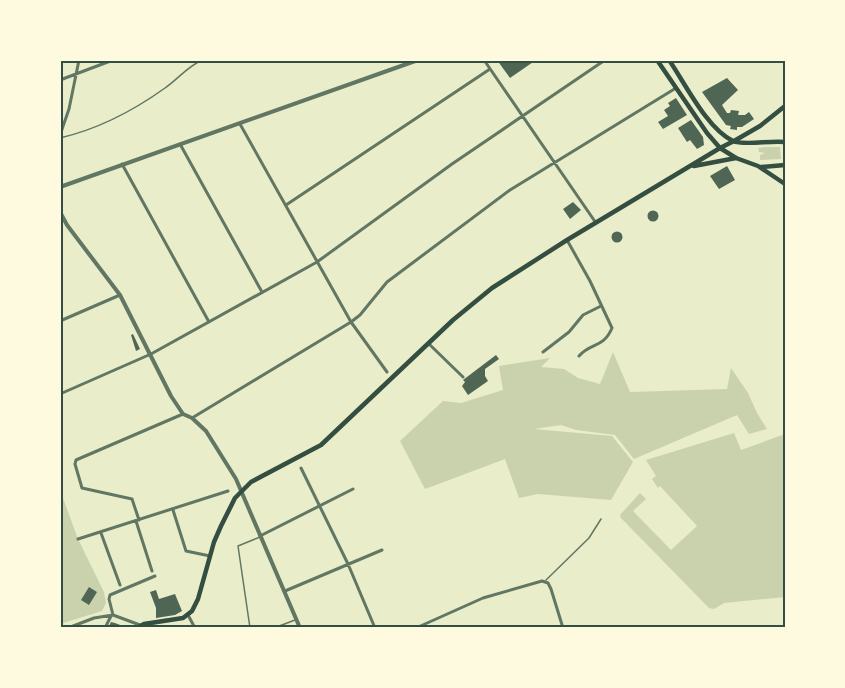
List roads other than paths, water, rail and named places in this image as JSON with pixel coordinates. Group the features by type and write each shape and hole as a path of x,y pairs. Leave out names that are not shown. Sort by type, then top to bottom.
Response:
{"main road":[{"path":"657,60 707,133 720,148 736,158 758,166 785,184"},
{"path":"669,60 708,120 721,132 734,141 746,143 770,140 785,142"},
{"path":"139,626 183,618 188,615 198,599 221,526 241,490 251,482 321,445 472,303 567,240 760,126 785,106"},
{"path":"689,168 736,158"},
{"path":"758,166 785,165"}],"street":[{"path":"60,137 72,99 79,60"},
{"path":"60,80 113,60"},
{"path":"60,187 417,60"},
{"path":"484,60 596,223"},
{"path":"60,394 150,354 317,262 522,116 605,60"},
{"path":"286,205 490,69"},
{"path":"192,418 351,322 360,315 387,282 510,190 676,88"},
{"path":"239,122 351,322 387,372"},
{"path":"180,144 262,292"},
{"path":"122,164 209,322"},
{"path":"60,212 67,225 120,295 164,384 183,414 192,418 206,431 241,490 300,628"},
{"path":"567,240 590,281 612,328 604,341 584,350 579,356"},
{"path":"60,321 120,295"},
{"path":"543,352 569,332 584,315 601,306"},
{"path":"429,344 463,377"},
{"path":"153,571 132,499 82,488 75,464 76,460 183,414"},
{"path":"301,468 348,564 375,628"},
{"path":"260,536 353,489"},
{"path":"78,539 228,491"},
{"path":"172,510 186,551 210,556"},
{"path":"101,532 120,585"},
{"path":"283,592 382,550"},
{"path":"105,628 112,615 109,599 111,595 155,576"},
{"path":"416,628 483,598 544,582 551,589 563,628"},
{"path":"69,628 94,618 112,615 139,626"},
{"path":"188,615 195,628"}],"lane":[{"path":"60,137 92,130 135,107 202,60"},
{"path":"544,582 589,538 602,519"},
{"path":"250,628 238,546 260,536"},
{"path":"273,628 296,619"}]}
